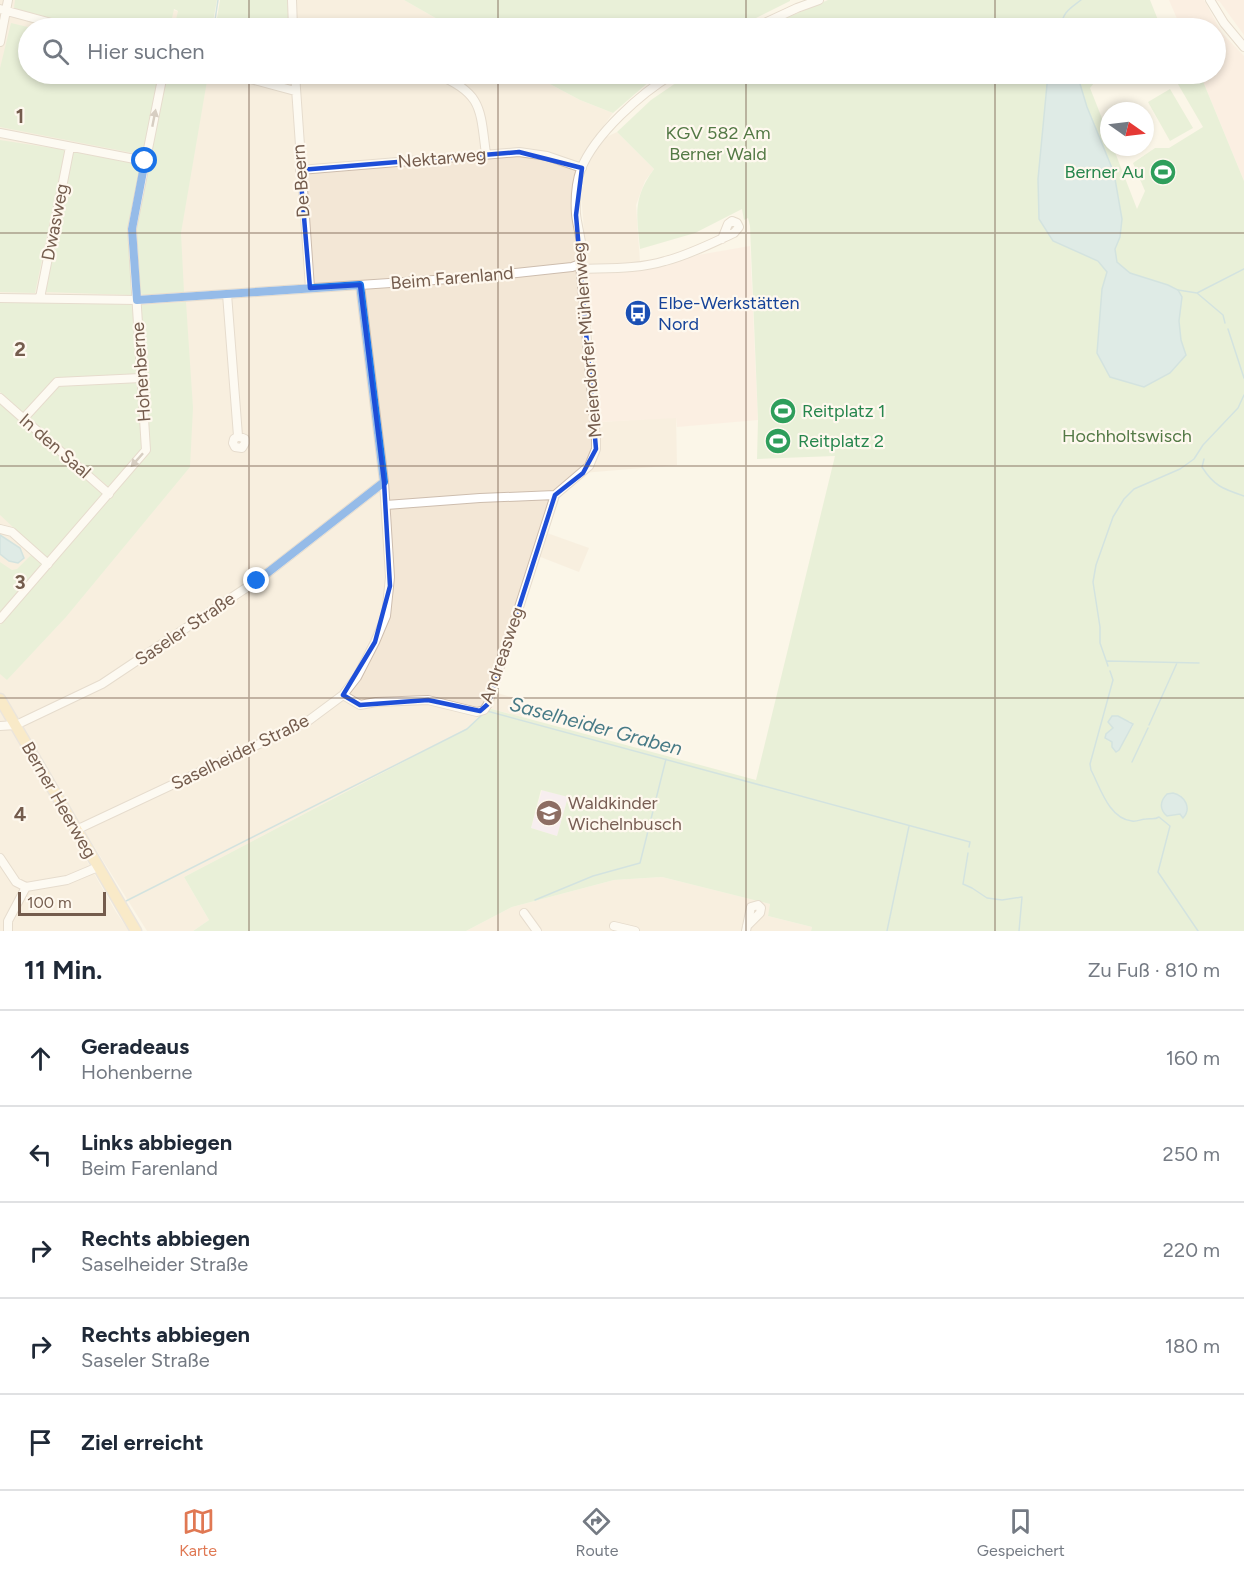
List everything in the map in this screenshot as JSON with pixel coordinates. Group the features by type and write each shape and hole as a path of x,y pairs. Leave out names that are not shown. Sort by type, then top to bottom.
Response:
{"main road":[{"name":"Berner Heerweg","path":"0,699 136,931"}],"street":[{"path":"0,42 3,10 8,0"},
{"path":"292,0 293,18"},
{"path":"771,18 795,4 819,0"},
{"path":"1210,0 1221,18"},
{"path":"3,10 33,18"},
{"path":"1226,25 1244,47"},
{"name":"Hohenberne","path":"0,619 146,450 132,229 161,84"},
{"path":"270,84 296,91"},
{"name":"De Beern","path":"296,84 310,288"},
{"path":"459,84 468,90 476,101 481,115 486,154"},
{"name":"Meiendorfer Mühlenweg","path":"555,495 583,473 589,466 596,449 581,266 583,254 577,223 576,194 582,168 595,146 616,121 660,84"},
{"path":"0,133 145,161"},
{"name":"Dwasweg","path":"40,298 70,147"},
{"name":"Nektarweg","path":"300,170 519,152 547,156 582,168"},
{"name":"Beim Farenland","path":"0,298 137,300 479,276 581,266 656,263 678,257 722,239"},
{"name":"Saselheider Straße","path":"76,830 308,721 343,695 357,678 386,616 390,577 384,482 360,285"},
{"path":"227,294 238,436"},
{"path":"24,418 57,382 141,378"},
{"name":"In den Saal","path":"0,398 109,494"},
{"name":"Saseler Straße","path":"0,726 16,726 102,684 261,578 384,482"},
{"path":"386,505 555,495"},
{"name":"Andreasweg","path":"343,695 360,705 376,702 428,700 477,712 484,710 488,704 555,495"},
{"path":"0,528 12,532 48,564"},
{"path":"0,858 16,882 26,887 67,880 98,867"},
{"path":"8,931 8,921 26,887"},
{"path":"524,913 537,931"},
{"path":"614,926 635,931"}],"highlighted area":[{"path":"519,152 582,168 576,215 596,449 583,473 555,495 488,704 480,711 428,700 360,705 343,695 375,642 390,586 384,482 360,285 310,288 300,170"}],"shaded area":[{"path":"0,0 141,0 199,18 18,18 18,84 550,84 580,100 613,113 588,147 575,194 594,426 600,422 676,417 677,465 583,473 560,496 547,533 589,548 579,572 538,556 494,692 525,701 522,717 488,708 467,728 184,877 209,920 193,931 147,931 0,696"},
{"path":"288,0 404,0 436,18 289,18"},
{"path":"1169,0 1204,0 1214,18 1177,18"},
{"path":"1216,0 1244,0 1244,35 1220,2"},
{"path":"1226,37 1244,56 1244,181 1204,84 1226,84"},
{"path":"617,132 654,169 645,181 636,205 640,262 587,267 581,194 586,170 598,141"},
{"path":"750,246 758,420 677,427 676,418 600,422 587,272 678,261"},
{"path":"0,709 116,912 129,931 0,931"},
{"name":"Waldkinder Wichelnbusch","path":"542,790 568,797 557,836 531,828"},
{"path":"662,877 771,904 768,916 812,927 811,931 466,931 512,907 614,880"}],"green space":[{"path":"15,0 217,0 214,18 176,18 178,11 174,9 172,18 50,18 14,8"},
{"path":"220,0 288,0 289,18 217,18"},
{"path":"404,0 790,0 756,18 436,18"},
{"path":"828,0 1150,0 1157,18 786,18"},
{"path":"11,23 18,25 18,84 158,84 143,155 0,127 0,68"},
{"path":"165,84 206,84 181,233 184,292 143,295 140,292 136,227"},
{"path":"550,84 646,84 613,113 580,100"},
{"path":"674,84 1093,84 1090,88 1100,113 1100,156 1116,156 1137,209 1145,191 1133,163 1143,156 1154,156 1155,148 1169,148 1203,127 1178,84 1204,84 1244,181 1244,931 811,931 812,927 768,916 770,904 662,877 614,880 512,907 466,931 193,931 209,920 184,877 467,728 488,708 756,780 835,456 757,459 758,420 748,218 744,220 742,209 695,233 640,249 637,217 639,199 654,169 617,132 651,100","holes":["1130,721 1133,726 1116,752 1106,734 1113,728 1111,726","541,790 568,797 557,836 531,828","1171,793 1180,795 1186,804 1187,812 1182,817 1180,814 1168,816 1164,813 1161,804"]},
{"path":"1170,89 1193,128 1170,141 1154,113 1154,102 1148,102"},
{"path":"0,140 65,150 35,293 0,292"},
{"path":"72,153 141,165 129,229 133,293 131,295 46,292"},
{"path":"0,302 131,304 134,310 138,372 136,374 53,380 24,413 0,392"},
{"path":"186,302 193,408 190,467 66,617 7,680 0,674 0,625 149,451 141,305"},
{"path":"136,381 139,383 142,450 110,488 29,419 56,387 62,384"},
{"path":"0,403 105,494 47,559 0,515"},
{"path":"32,554 44,564 0,614 0,562 12,570 17,569"}],"water":[{"path":"1047,84 1080,84 1100,139 1100,156 1107,156 1114,173 1122,219 1120,237 1115,249 1117,262 1130,273 1178,290 1182,297 1179,321 1181,340 1186,355 1170,373 1144,387 1110,377 1097,353 1102,289 1107,272 1098,261 1053,241 1039,219 1038,179"},
{"path":"0,535 20,548 24,558 18,563 9,561 0,554"},
{"path":"1112,716 1118,716 1133,724 1116,752 1112,747 1112,742 1105,738 1113,728 1108,722"},
{"path":"1173,793 1186,803 1187,810 1183,818 1180,814 1167,816 1163,811 1161,805 1163,799 1167,794"}],"waterway":[{"path":"215,18 218,0"},
{"name":"Berner Au","path":"1063,18 1067,11 1081,0"},
{"path":"1197,293 1244,269"},
{"name":"Berner Au","path":"1178,290 1197,293 1223,315 1225,323"},
{"name":"Berner Au","path":"1228,329 1244,378"},
{"name":"Berner Au","path":"1108,666 1100,643 1100,627 1093,582 1096,565 1113,517 1124,499 1134,489 1180,469 1194,459 1203,445 1238,408 1244,395"},
{"path":"1204,459 1202,467 1215,483 1244,496"},
{"path":"1107,661 1199,663"},
{"path":"1149,725 1177,663"},
{"name":"Berner Au","path":"1110,671 1113,680 1090,764 1091,770 1106,801 1117,815 1134,821 1159,817 1170,826 1158,872 1198,931"},
{"name":"Saselheider Graben","path":"487,711 970,842 969,847"},
{"name":"Saselheider Graben","path":"126,901 467,729 483,714"},
{"path":"1132,762 1148,728"},
{"path":"535,900 593,876 640,863 666,759"},
{"path":"887,931 909,826"},
{"path":"968,853 963,884 987,898 1002,900 1022,897 1019,931"}],"place":[{"name":"Berner Au","path":"1163,172"},
{"name":"Elbe-Werkstätten Nord","path":"638,313"},
{"name":"Reitplatz 1","path":"783,411"},
{"name":"Reitplatz 2","path":"778,441"},
{"name":"Waldkinder Wichelnbusch","path":"549,813"}],"route":[{"path":"145,161 132,229 137,300 360,285 384,482 257,581"}],"park label":[{"name":"KGV 582 Am Berner Wald","path":"718,143"},
{"name":"Hochholtswisch","path":"1127,436"}]}
